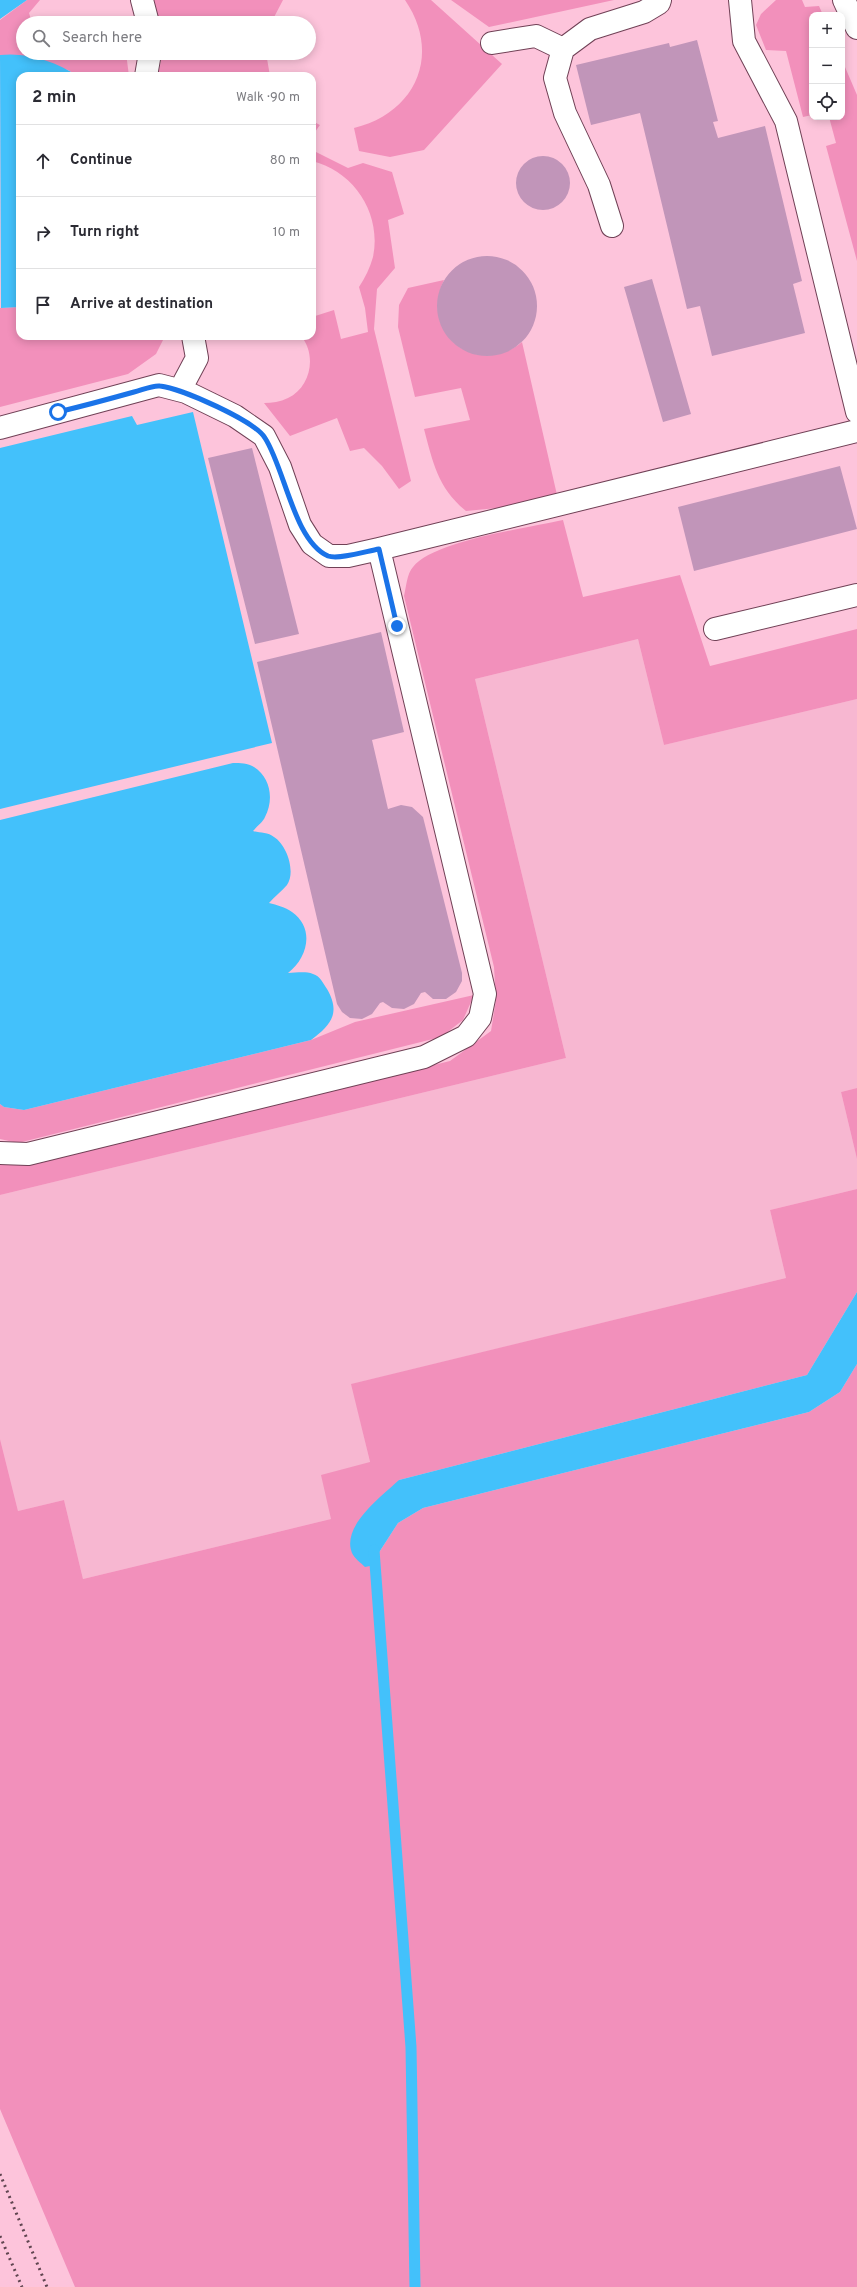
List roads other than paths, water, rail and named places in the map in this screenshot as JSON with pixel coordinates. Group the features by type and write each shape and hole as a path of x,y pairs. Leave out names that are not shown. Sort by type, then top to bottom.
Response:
{"lane":[{"path":"142,0 146,16"},
{"path":"740,0 744,41 786,121 857,412"},
{"path":"844,0 857,28"},
{"path":"612,226 600,185 565,113 555,78 563,49 590,29 644,12 665,1"},
{"path":"492,43 536,36 563,49"},
{"path":"147,72 149,60"},
{"path":"180,390 197,358 194,340"},
{"path":"0,428 159,386 180,390 235,416 264,436 280,467 300,526 312,544 329,556 348,556 379,549 857,431"},
{"path":"0,1153 28,1154 424,1057 466,1036 480,1018 485,994 379,549"},
{"path":"715,629 857,595"}],"water":[{"path":"0,0 27,0 0,19"},
{"path":"10,54 16,55 16,60 43,60 71,72 16,72 16,307 1,308 0,55"},
{"path":"193,412 272,743 0,809 0,448 132,416 137,425"},
{"path":"233,763 247,764 254,767 260,772 267,783 270,797 268,810 263,821 253,831 269,834 279,841 289,859 291,873 290,880 287,885 269,903 284,907 292,912 304,926 306,943 304,951 295,967 288,973 304,972 318,976 327,989 333,1005 332,1018 329,1024 311,1040 24,1110 4,1107 0,1104 0,820"},
{"path":"857,1292 857,1364 840,1392 809,1412 423,1508 398,1523 378,1554 375,1565 365,1567 353,1555 350,1543 352,1532 358,1522 365,1512 399,1480 807,1375"}],"waterway":[{"path":"374,1550 411,2047 415,2287"}],"railway":[{"path":"0,2174 47,2287"},
{"path":"0,2236 22,2287"}]}
